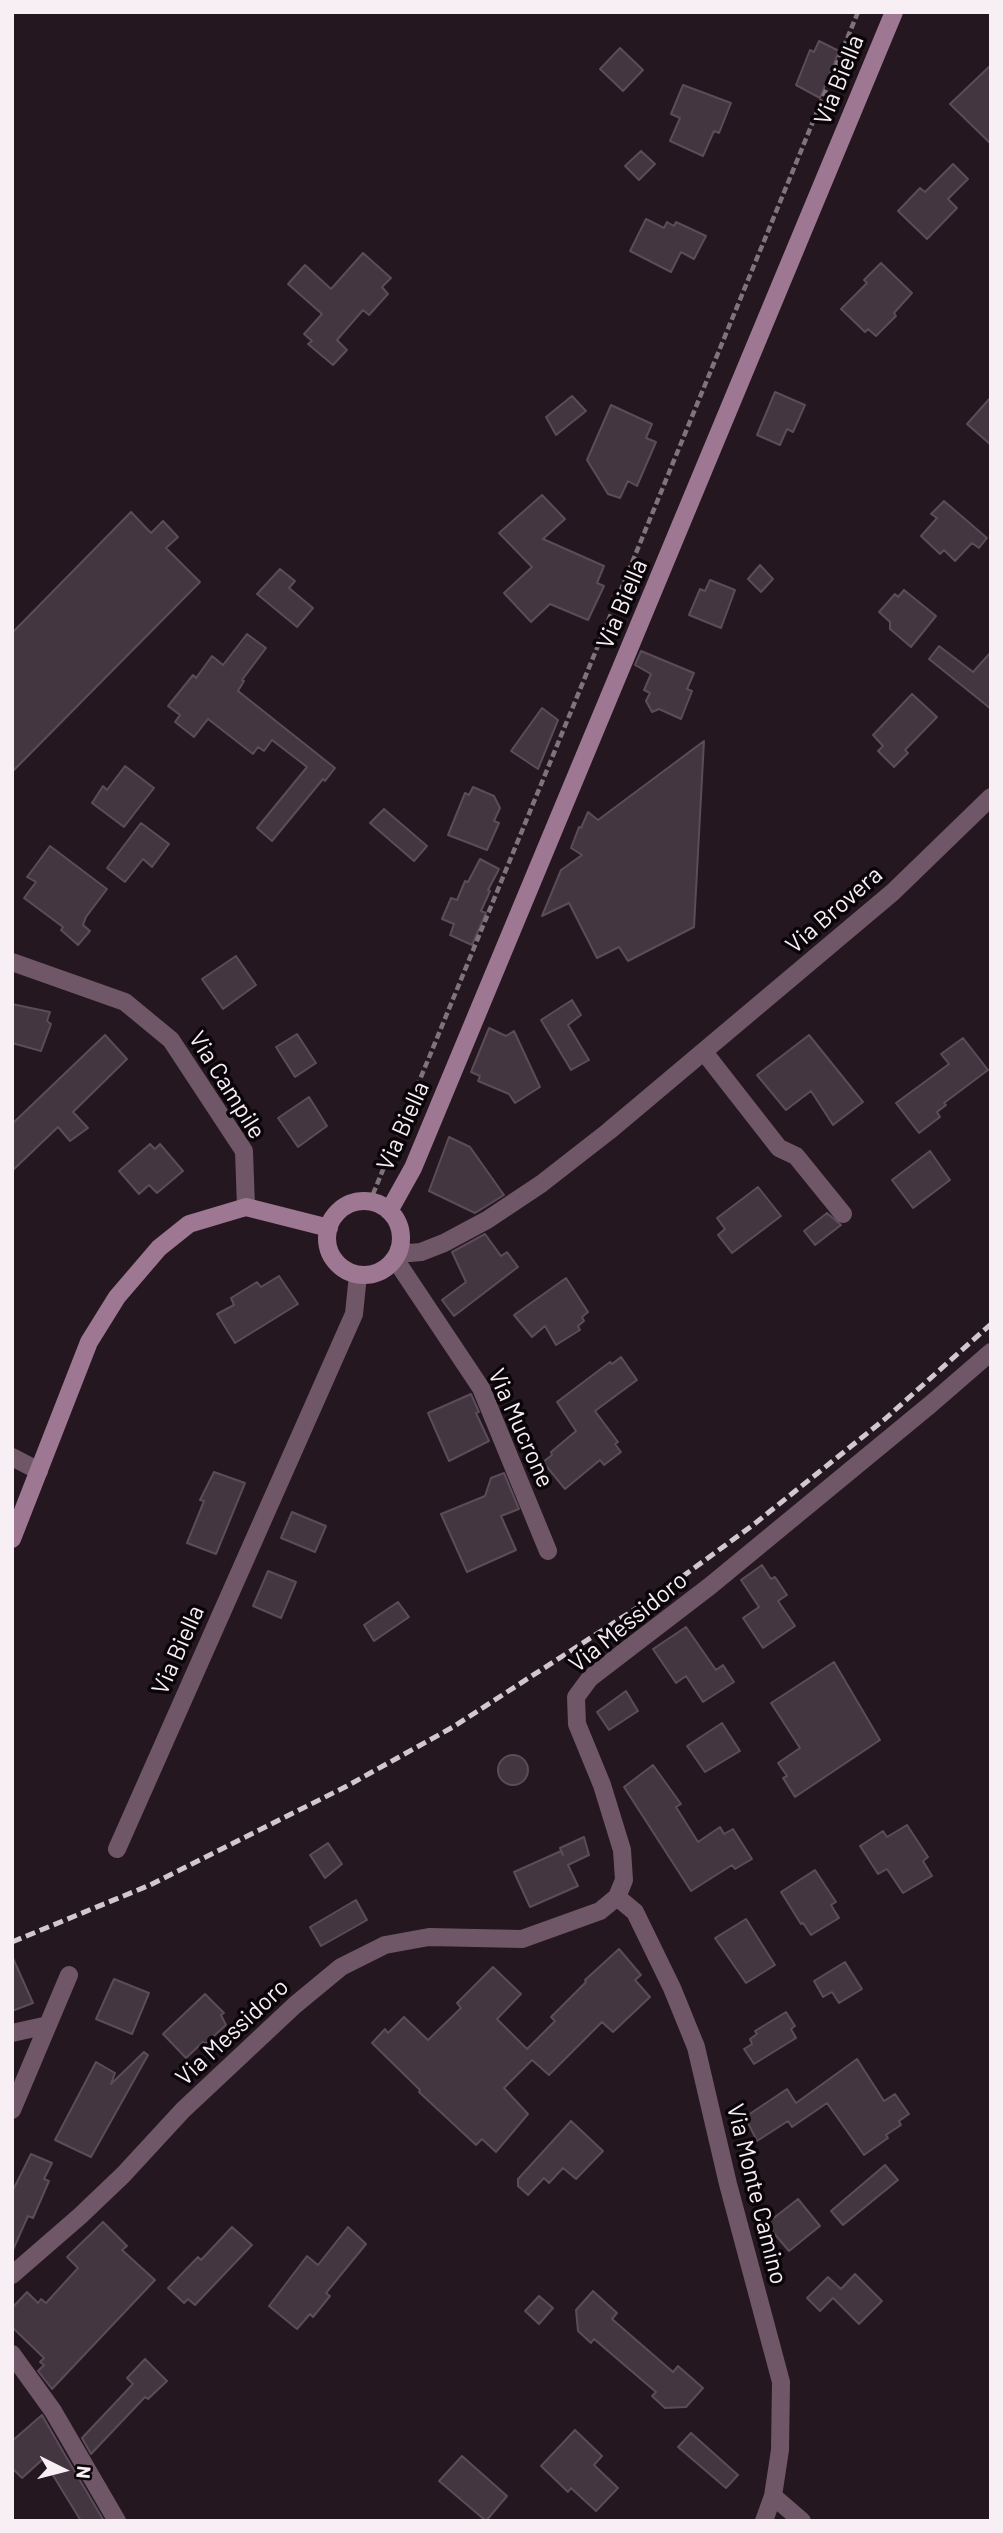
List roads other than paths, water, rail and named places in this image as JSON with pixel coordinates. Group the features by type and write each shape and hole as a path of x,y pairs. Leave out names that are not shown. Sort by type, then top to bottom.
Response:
{"street":[{"name":"Via Biella","path":"389,1211 419,1156 894,12"},
{"name":"Via Brovera","path":"397,1254 421,1252 487,1220 541,1184 704,1052 893,892 990,799"},
{"name":"Via Campile","path":"12,962 125,1002 171,1040 244,1151 246,1207"},
{"path":"704,1052 779,1148 796,1156 843,1214"},
{"path":"370,1202 389,1211 400,1229 401,1239 397,1254 379,1272 358,1275 346,1271 336,1263 327,1240 333,1218 349,1205 370,1202"},
{"path":"12,1539 89,1342 117,1297 159,1248 189,1224 246,1207 329,1228"},
{"name":"Via Mucrone","path":"397,1254 481,1388 548,1550"},
{"name":"Via Biella","path":"117,1849 354,1314 358,1275"},
{"name":"Via Messidoro","path":"12,2275 80,2216 194,2100 341,1967 385,1945 429,1937 522,1939 600,1912 617,1896 624,1880 622,1850 577,1724 576,1697 590,1678 710,1586 991,1352"},
{"path":"12,1457 39,1471"},
{"name":"Via Monte Camino","path":"617,1896 635,1912 672,1988 696,2046 728,2184 780,2382 780,2449 773,2496 764,2521"},
{"path":"12,2110 69,1975"},
{"path":"12,2033 48,2025"},
{"path":"12,2354 53,2411 117,2521"},
{"path":"773,2496 802,2521"}],"railway":[{"path":"12,1942 150,1885 347,1786 453,1727 660,1593 753,1525 885,1419 991,1324"}]}
